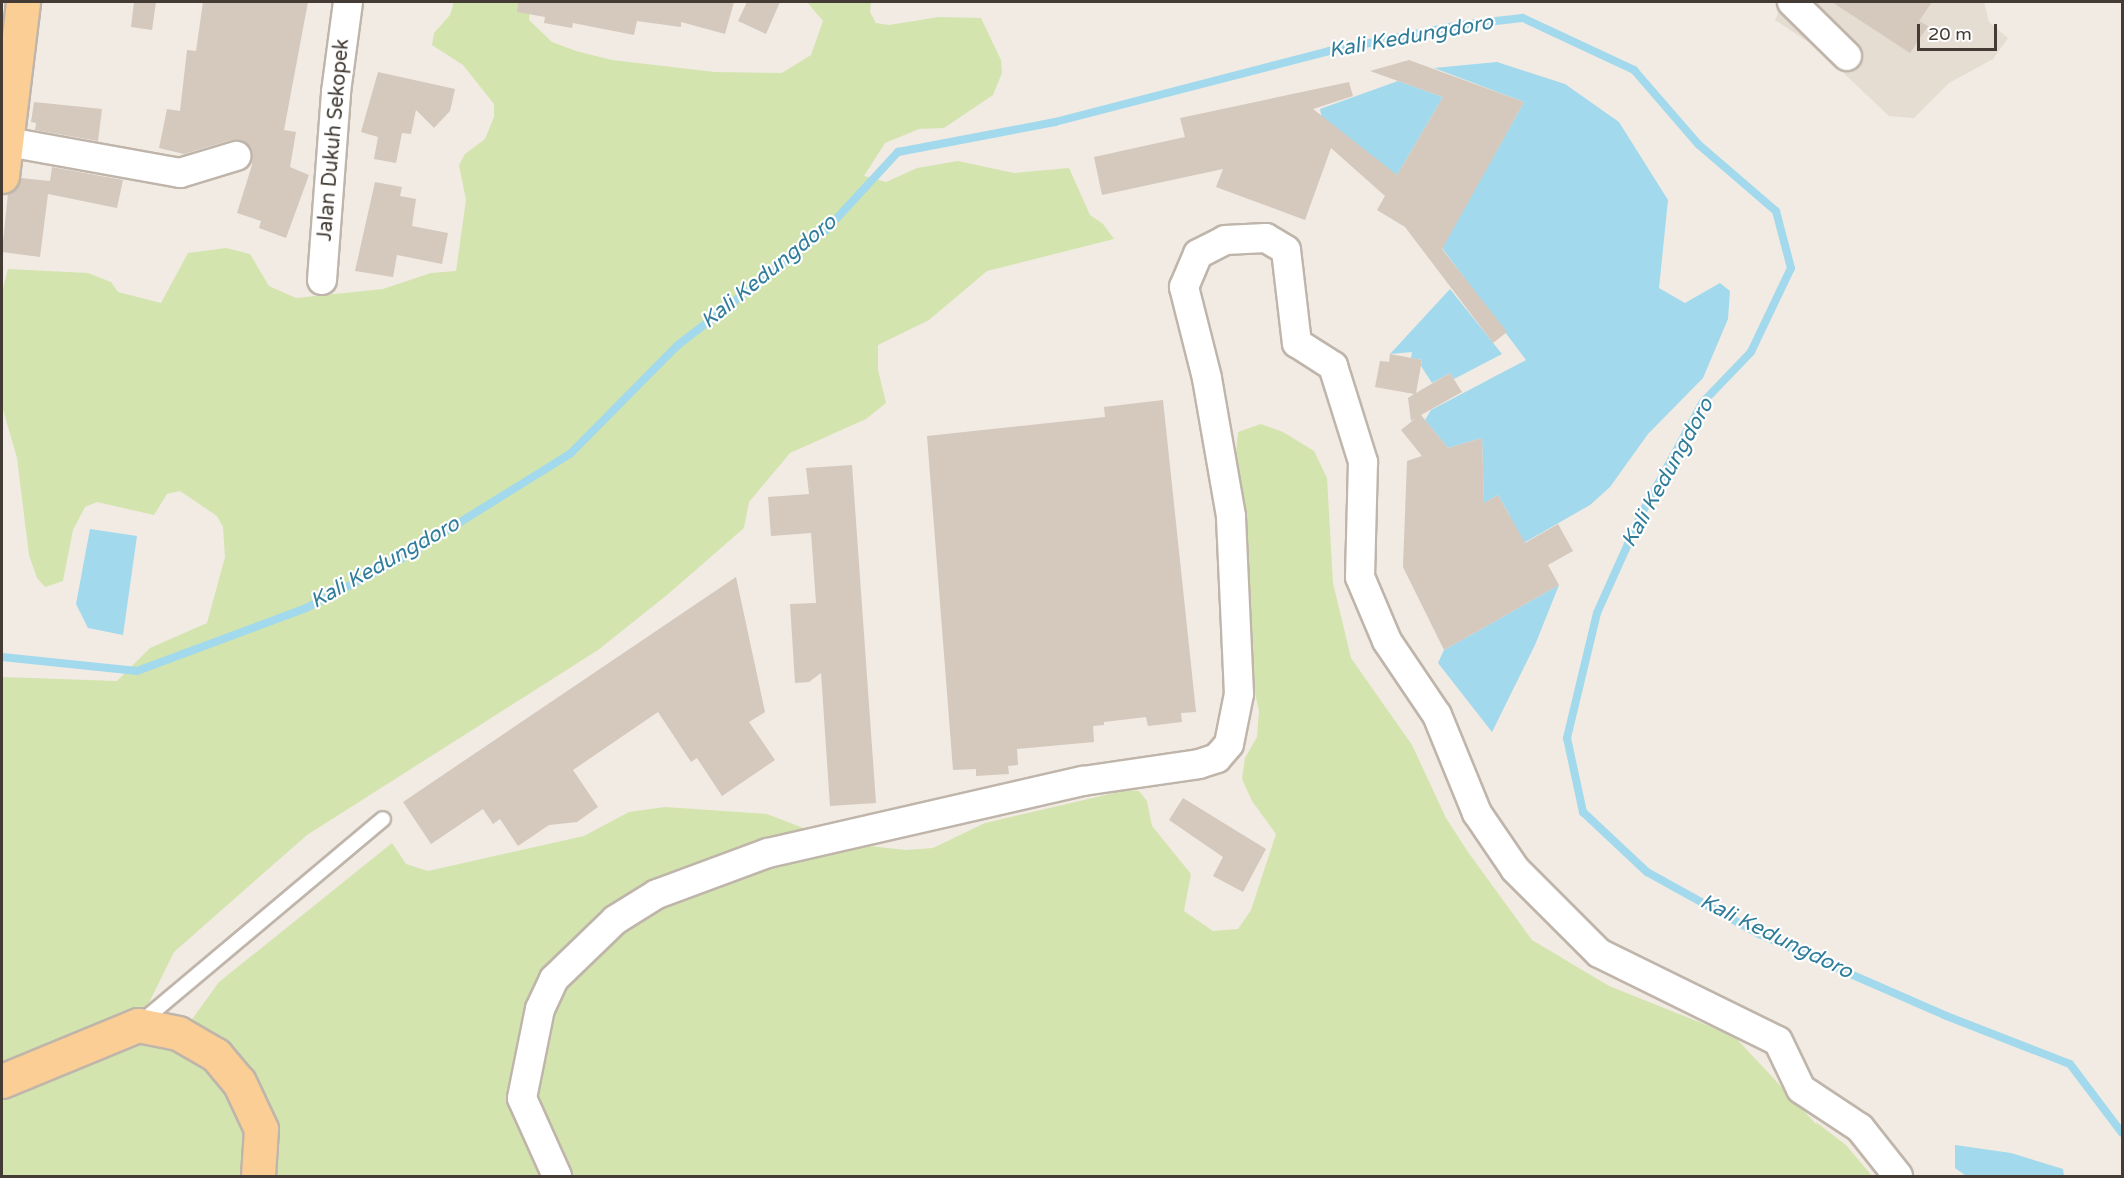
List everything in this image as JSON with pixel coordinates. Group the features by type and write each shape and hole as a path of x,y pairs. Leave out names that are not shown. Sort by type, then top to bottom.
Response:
{"main road":[{"path":"2,176 8,142 10,48 23,2"},
{"path":"2,1081 138,1025 178,1033 216,1054 239,1082 261,1129 258,1176"}],"street":[{"name":"Jalan Dukuh Sekopek","path":"322,280 335,102 348,2"},
{"path":"1792,2 1847,56"},
{"path":"8,142 180,173 236,156"},
{"path":"557,1176 522,1098 540,1009 554,979 615,920 657,894 768,852 1083,781 1199,764 1217,758 1229,744 1239,694 1231,516 1208,378 1184,287 1198,254 1225,240 1257,238 1266,238 1286,250 1297,343 1333,366 1363,462 1360,577 1387,641 1437,715 1477,813 1515,869 1599,953 1778,1041 1801,1089 1860,1128 1898,1176"}],"lane":[{"path":"138,1025 383,819"}],"shaded area":[{"path":"1783,2 1984,2 1989,22 2008,38 1993,59 1949,83 1914,118 1889,116 1816,47 1775,20"}],"green space":[{"path":"454,2 530,2 529,20 552,42 612,60 715,72 782,73 811,55 823,21 807,2 871,2 870,12 876,23 889,25 939,17 981,18 1001,60 1002,73 993,95 944,128 919,129 885,143 864,176 886,182 917,168 958,161 1014,173 1069,168 1090,215 1103,224 1114,239 987,271 929,320 878,345 878,370 886,403 866,419 790,453 749,502 744,528 667,595 598,650 307,835 174,952 144,1013 169,1051 219,982 392,843 406,864 428,871 584,836 629,812 665,807 767,814 842,843 906,850 933,848 985,823 1127,790 1139,791 1147,801 1152,826 1191,874 1184,911 1213,931 1238,929 1251,910 1276,834 1252,801 1242,779 1245,758 1257,737 1259,711 1245,649 1232,495 1238,432 1261,424 1283,432 1314,451 1327,478 1333,583 1351,658 1412,745 1446,818 1532,940 1609,986 1734,1036 1817,1125 1816,1122 1846,1145 1872,1176 2,1176 2,677 117,681 150,648 207,623 225,557 223,527 217,516 180,491 167,494 154,515 97,502 85,507 73,530 63,581 45,587 37,578 29,555 17,458 2,406 2,292 8,269 88,273 111,282 118,292 161,303 188,253 226,248 250,254 269,286 296,298 383,289 431,273 456,271 466,200 459,165 465,154 485,139 494,117 494,104 463,65 432,45 434,33 450,15"}],"water":[{"path":"1497,62 1565,84 1619,122 1668,200 1659,288 1685,303 1720,283 1730,291 1728,319 1703,378 1648,434 1610,487 1590,505 1494,560 1510,516 1498,495 1484,503 1482,438 1448,448 1425,420 1431,410 1526,360 1442,248 1524,102 1434,68"},
{"path":"1398,81 1443,97 1397,175 1323,124 1320,109"},
{"path":"1450,289 1502,354 1454,379 1450,373 1432,383 1421,366 1422,360 1411,358 1412,352 1390,354"},
{"path":"90,529 137,536 123,635 88,628 76,604"},
{"path":"1559,585 1535,645 1492,732 1438,663 1444,650"},
{"path":"1955,1145 2011,1153 2063,1169 2064,1176 1966,1176 1955,1168"}],"building":[{"path":"134,2 156,2 152,30 131,27"},
{"path":"203,2 308,2 284,130 296,132 290,167 309,175 286,238 259,228 261,221 237,213 252,165 247,144 231,140 184,154 159,148 167,109 180,111 187,50 196,51"},
{"path":"518,2 734,2 725,34 681,22 681,27 637,21 634,35 573,23 572,28 544,23 545,17 517,12"},
{"path":"747,2 780,2 766,34 738,21"},
{"path":"1832,2 1932,2 1919,21 1928,26 1910,53"},
{"path":"1409,60 1524,102 1442,249 1507,332 1493,343 1405,227 1377,210 1385,196 1331,148 1305,220 1216,187 1223,169 1102,195 1094,157 1185,137 1180,118 1349,82 1353,96 1313,109 1397,175 1443,97 1370,71"},
{"path":"378,72 455,89 450,111 434,128 416,110 411,134 402,133 396,163 374,159 378,137 361,132"},
{"path":"34,102 102,109 98,141 35,130 36,123 31,122"},
{"path":"52,167 123,180 117,208 48,194 40,257 2,252 8,193 17,188 21,178 50,181"},
{"path":"375,182 402,187 400,196 416,199 412,226 448,233 442,264 397,255 393,277 355,271"},
{"path":"1390,354 1422,360 1416,393 1450,373 1462,392 1421,415 1448,448 1482,438 1484,503 1498,495 1525,543 1558,524 1573,551 1548,565 1559,585 1444,650 1403,567 1407,461 1422,456 1401,430 1416,418 1411,421 1408,398 1414,394 1375,387 1380,361 1389,362"},
{"path":"1163,400 1196,712 1181,713 1182,722 1148,726 1146,717 1104,722 1104,725 1093,726 1094,742 1017,749 1018,765 1008,766 1009,774 976,776 976,769 953,770 927,436 1105,417 1104,407"},
{"path":"852,465 876,803 830,806 821,673 809,682 795,683 790,604 816,603 811,533 771,536 768,497 809,494 806,468"},
{"path":"736,577 765,712 749,722 775,760 722,796 697,758 691,762 658,712 573,770 598,807 577,822 549,825 518,846 500,819 493,824 483,809 431,844 403,802"},
{"path":"1183,798 1266,849 1243,892 1213,876 1223,857 1169,820"}],"waterway":[{"name":"Kali Kedungdoro","path":"2,657 137,671 306,608 401,559 570,454 678,345 825,231 898,152 1055,122 1329,51 1460,25 1523,18 1634,70 1698,144 1776,211 1791,268 1751,352 1703,402 1641,515 1597,613 1567,738 1583,812 1647,872 1759,934 1944,1015 2070,1064 2122,1133"}]}
